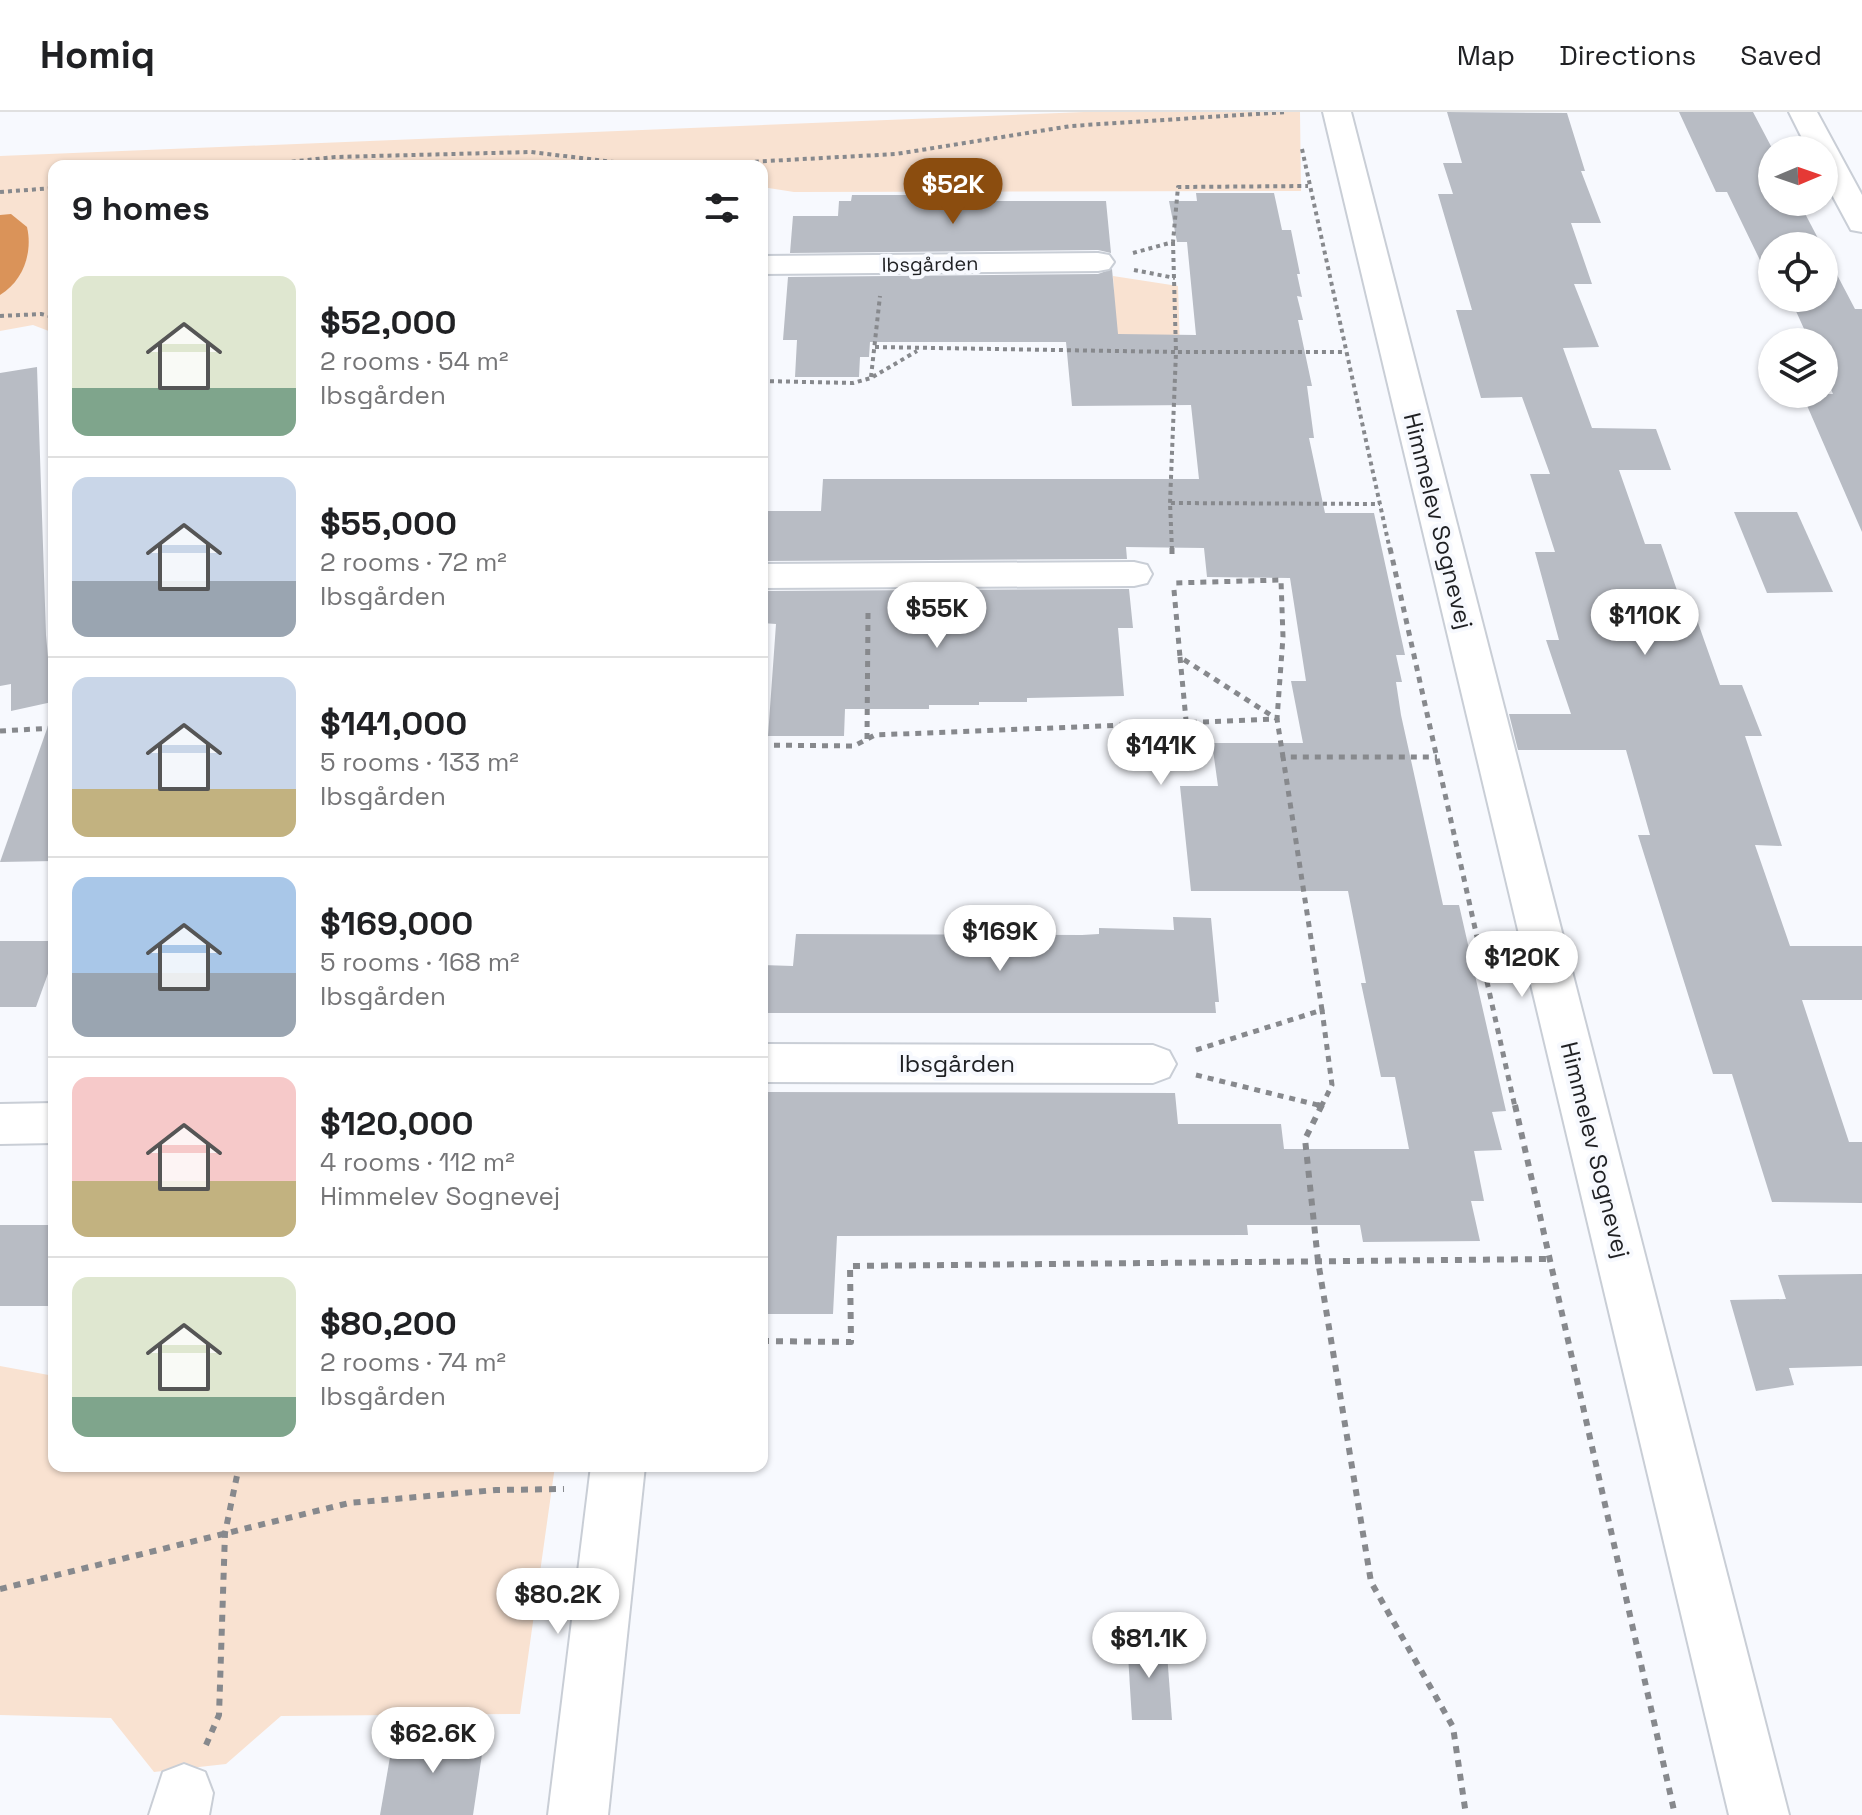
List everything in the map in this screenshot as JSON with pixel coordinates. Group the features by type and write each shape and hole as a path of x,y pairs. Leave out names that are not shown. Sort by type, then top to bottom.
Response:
{"street":[{"name":"Himmelev Sognevej","path":"1337,112 1759,1815"},
{"path":"1803,112 1816,136"},
{"path":"1838,178 1862,223"},
{"name":"Ibsgården","path":"768,265 1098,262"},
{"path":"768,576 1134,574"},
{"name":"Ibsgården","path":"768,1063 1153,1064"},
{"path":"0,1124 48,1123"},
{"path":"578,1815 616,1477"}],"path":[{"path":"768,163 896,154 1071,126 1286,112"},
{"path":"1301,142 1308,186 1675,1815"},
{"path":"307,160 531,152 597,160"},
{"path":"1172,560 1170,503 1176,352 1173,242 1178,187 1308,186"},
{"path":"0,192 48,188"},
{"path":"1098,262 1173,242"},
{"path":"871,378 883,264"},
{"path":"0,316 48,316"},
{"path":"875,347 917,350 1346,352"},
{"path":"768,381 853,383 871,378 917,350"},
{"path":"1170,503 1380,504"},
{"path":"1173,571 1186,720"},
{"path":"867,739 869,576"},
{"path":"1174,583 1281,580 1283,637 1277,719 1332,1085 1305,1139 1318,1261 1371,1582 1453,1727 1466,1815"},
{"path":"1180,657 1277,719"},
{"path":"768,745 854,746 875,735 1186,720 1277,719"},
{"path":"0,731 48,728"},
{"path":"1283,757 1437,757"},
{"path":"1153,1064 1322,1010"},
{"path":"1153,1064 1322,1106"},
{"path":"768,1341 851,1342 850,1266 1550,1259"},
{"path":"181,1804 219,1715 225,1533 238,1472"},
{"path":"0,1589 349,1503 616,1477"}],"shaded area":[{"path":"1084,112 1300,112 1301,191 794,192 768,188 768,160 48,160 48,331 33,325 0,331 0,156"},
{"path":"11,214 27,227 29,247 20,274 0,295 0,215"},
{"path":"1113,276 1178,286 1180,348 1107,349 1101,291 1114,291"},
{"path":"0,1366 48,1375 48,1472 554,1472 520,1714 281,1716 226,1764 154,1772 111,1718 0,1715"}],"building":[{"path":"1447,112 1567,113 1585,171 1581,171 1601,223 1571,223 1592,284 1574,284 1599,347 1563,348 1592,428 1656,429 1671,470 1619,470 1645,544 1661,544 1681,602 1691,603 1720,685 1742,685 1762,736 1745,736 1782,846 1755,845 1790,946 1862,946 1862,1000 1802,1000 1849,1142 1862,1142 1862,1203 1772,1202 1732,1074 1713,1074 1638,835 1650,835 1626,750 1518,750 1509,714 1571,714 1546,640 1559,640 1535,552 1555,552 1530,474 1550,474 1522,397 1481,398 1456,310 1472,310 1438,194 1453,194 1443,163 1462,163"},
{"path":"1679,112 1753,112 1766,136 1758,136 1758,216 1806,216 1815,232 1758,232 1758,256 1727,192 1716,192"},
{"path":"1196,193 1274,193 1282,230 1291,230 1300,274 1297,274 1302,297 1297,296 1303,320 1298,320 1312,386 1307,386 1314,438 1309,438 1325,513 1374,513 1405,655 1396,655 1402,682 1396,682 1401,715 1443,905 1459,905 1506,1111 1492,1112 1502,1150 1474,1151 1484,1201 1471,1201 1480,1241 1363,1242 1360,1225 1247,1225 1248,1235 837,1236 833,1314 768,1314 768,1092 1175,1093 1178,1124 1281,1124 1284,1149 1409,1149 1395,1077 1381,1077 1361,983 1366,983 1348,891 1191,891 1180,786 1218,786 1212,743 1303,743 1291,681 1306,681 1290,578 1207,577 1204,548 1126,547 1127,559 768,561 768,511 821,511 823,479 1199,479 1191,405 1072,406 1066,342 870,342 869,357 860,357 859,377 795,377 797,340 783,340 788,277 1098,274 1112,269 1118,334 1196,335 1187,242 1177,242 1169,201 1197,201"},
{"path":"852,195 928,195 928,201 1106,201 1111,253 1098,250 790,253 793,216 838,216 839,201 851,201"},
{"path":"1838,277 1855,309 1862,309 1862,532 1808,408 1838,408 1838,328 1804,328 1796,312 1838,312"},
{"path":"37,367 48,657 48,703 11,711 11,684 0,686 0,373"},
{"path":"1734,512 1797,512 1833,592 1767,593"},
{"path":"1129,589 1133,628 1118,628 1124,696 1027,698 1027,702 929,705 929,709 845,709 844,736 768,736 776,624 768,623 768,591"},
{"path":"48,726 48,861 0,862"},
{"path":"1173,917 1211,918 1219,1002 1215,1002 1216,1013 768,1013 768,965 793,966 796,934 1082,935 1099,934 1099,928 1174,930"},
{"path":"0,941 48,941 48,974 36,1007 0,1007"},
{"path":"0,1225 48,1225 48,1306 0,1306"},
{"path":"1862,1274 1862,1366 1789,1368 1794,1385 1756,1391 1730,1300 1786,1299 1778,1275"},
{"path":"1127,1639 1166,1640 1172,1720 1132,1720"},
{"path":"394,1734 485,1734 473,1815 380,1815"}]}
